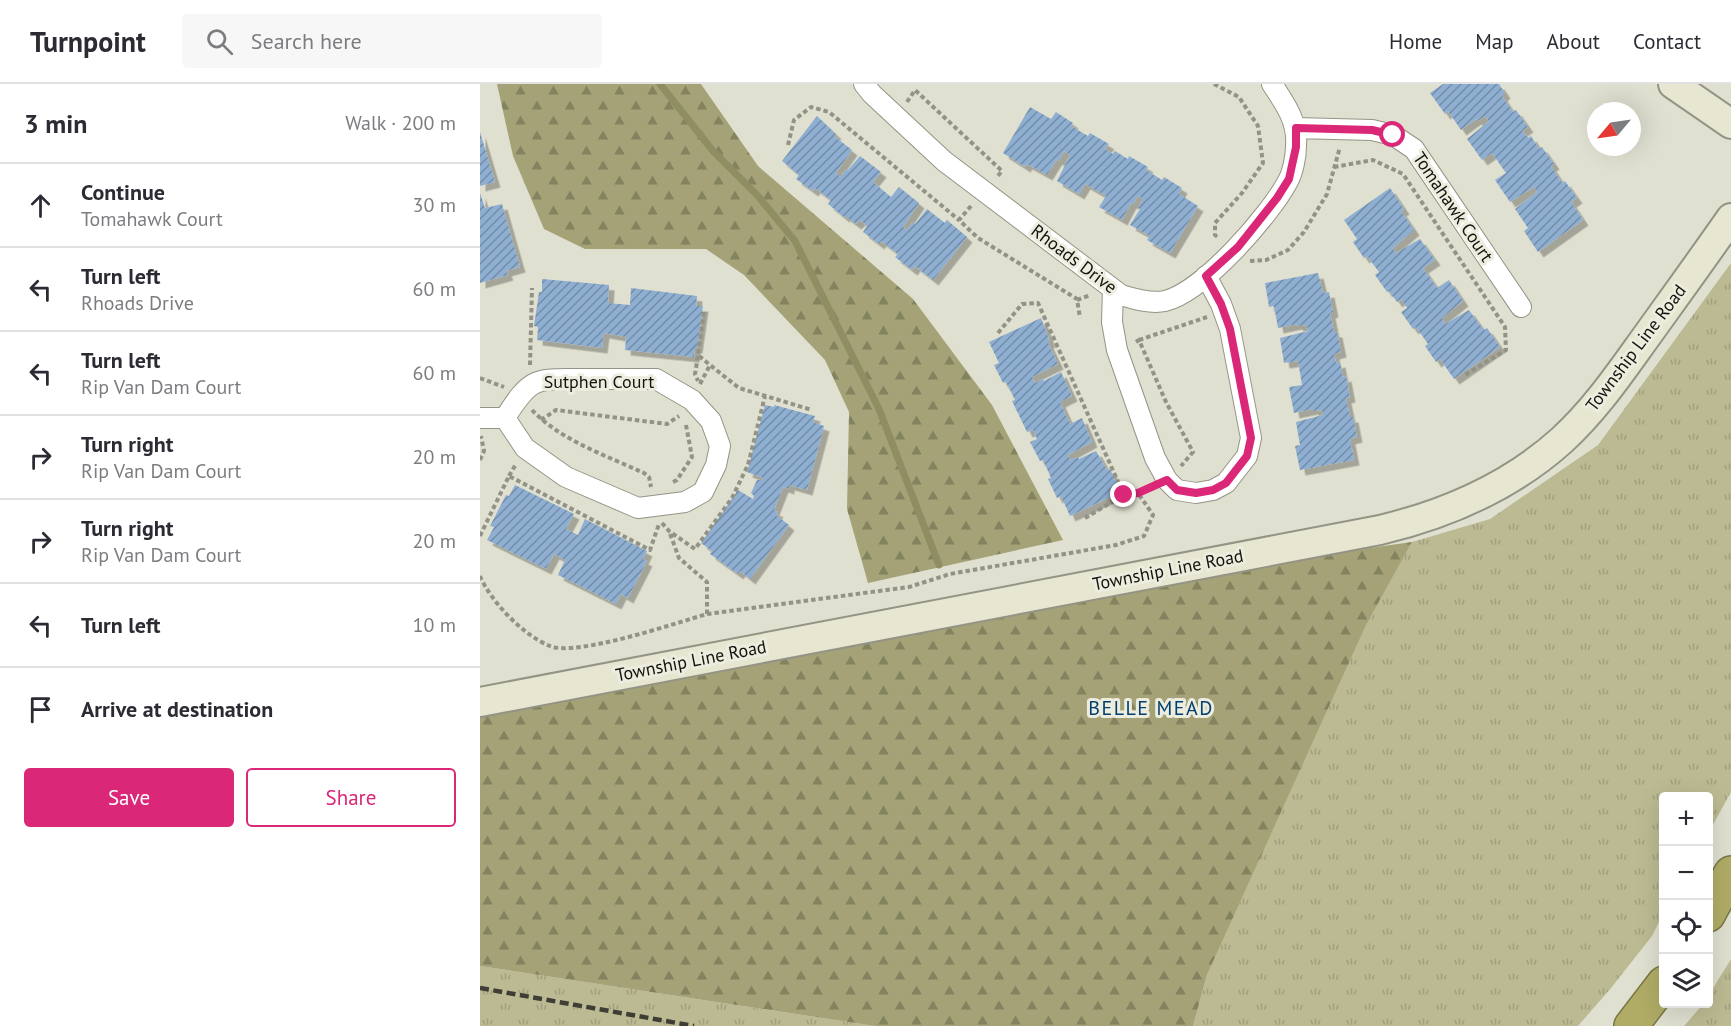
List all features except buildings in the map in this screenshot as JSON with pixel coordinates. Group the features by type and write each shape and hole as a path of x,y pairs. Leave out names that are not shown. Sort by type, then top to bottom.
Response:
{"highway":[{"path":"1713,906 1731,873"},
{"path":"1631,1026 1659,990"}],"street":[{"name":"Rhoads Drive","path":"864,84 944,161 1120,295 1139,300 1164,301 1177,296 1206,276 1238,247 1289,179 1296,147 1296,128 1291,112 1272,84"},
{"path":"1673,84 1731,124"},
{"name":"Tomahawk Court","path":"1296,128 1372,130 1393,135 1414,149 1521,307"},
{"name":"Township Line Road","path":"480,702 1380,530 1421,520 1495,488 1531,465 1562,440 1612,384 1731,218"},
{"path":"1113,289 1112,322 1117,350 1155,458 1167,480 1177,490 1196,493 1213,490 1226,483 1247,456 1251,438 1230,329 1206,276"},
{"name":"Sutphen Court","path":"656,379 692,400 711,421 720,446 716,465 703,492 685,502 638,508 566,477 525,448 505,418 518,396 537,380 656,379"},
{"path":"481,426 505,418"}],"path":[{"path":"1214,84 1239,97 1258,126 1263,163 1242,193 1215,223 1215,235 1223,242"},
{"path":"788,145 794,120 811,107 829,112 959,220"},
{"path":"1246,262 1266,260 1288,250 1304,232 1327,194 1340,145 1339,129"},
{"path":"1334,167 1373,160 1403,174 1505,327 1506,350 1463,376"},
{"path":"532,288 529,363 537,380"},
{"path":"998,333 1022,304 1038,303 1124,495"},
{"path":"1117,350 1223,311"},
{"path":"700,385 695,374 704,312"},
{"path":"1085,518 1124,495 1138,493 1167,480 1193,452 1166,402 1139,340"},
{"path":"698,356 739,388 812,410"},
{"path":"699,391 710,365"},
{"path":"480,378 510,389"},
{"path":"528,405 541,420 558,432 644,473 649,477 652,490 660,486"},
{"path":"541,420 556,410 667,424 681,415 687,426 692,458 677,480 669,483"},
{"path":"480,460 484,452 481,426"},
{"path":"480,536 509,476 650,550 660,520"},
{"path":"480,576 512,622 551,647 580,648 707,614 909,587 950,574 1116,545 1144,536 1153,515 1138,493"},
{"path":"669,531 679,558 707,582 707,614"}],"green space":[{"path":"497,84 701,84 758,166 913,299 992,405 1063,540 868,583 847,509 849,412 825,360 744,275 706,249 585,249 544,229 513,156"},
{"path":"1731,263 1731,792 1713,825 1713,792 1659,792 1659,922 1652,936 1578,1026 1193,1026 1207,975 1366,624 1412,542 1490,519 1598,445"},
{"path":"1412,542 1366,625 1207,975 1193,1026 875,1026 480,966 480,715 1327,554"},
{"path":"1731,959 1731,1026 1684,1026 1700,1008 1713,1008 1714,987"},
{"path":"480,966 875,1026 480,1026"}],"waterway":[{"path":"660,84 713,151 757,195 795,241 879,409 939,565"}],"railway":[{"path":"480,988 694,1026"}],"district":[{"name":"BELLE MEAD","path":"1151,708"}],"route":[{"path":"1124,495 1138,493 1167,480 1177,490 1196,493 1213,490 1226,483 1247,456 1251,438 1230,329 1221,304 1206,276 1238,247 1289,179 1296,147 1296,128 1372,130 1393,135"}]}
